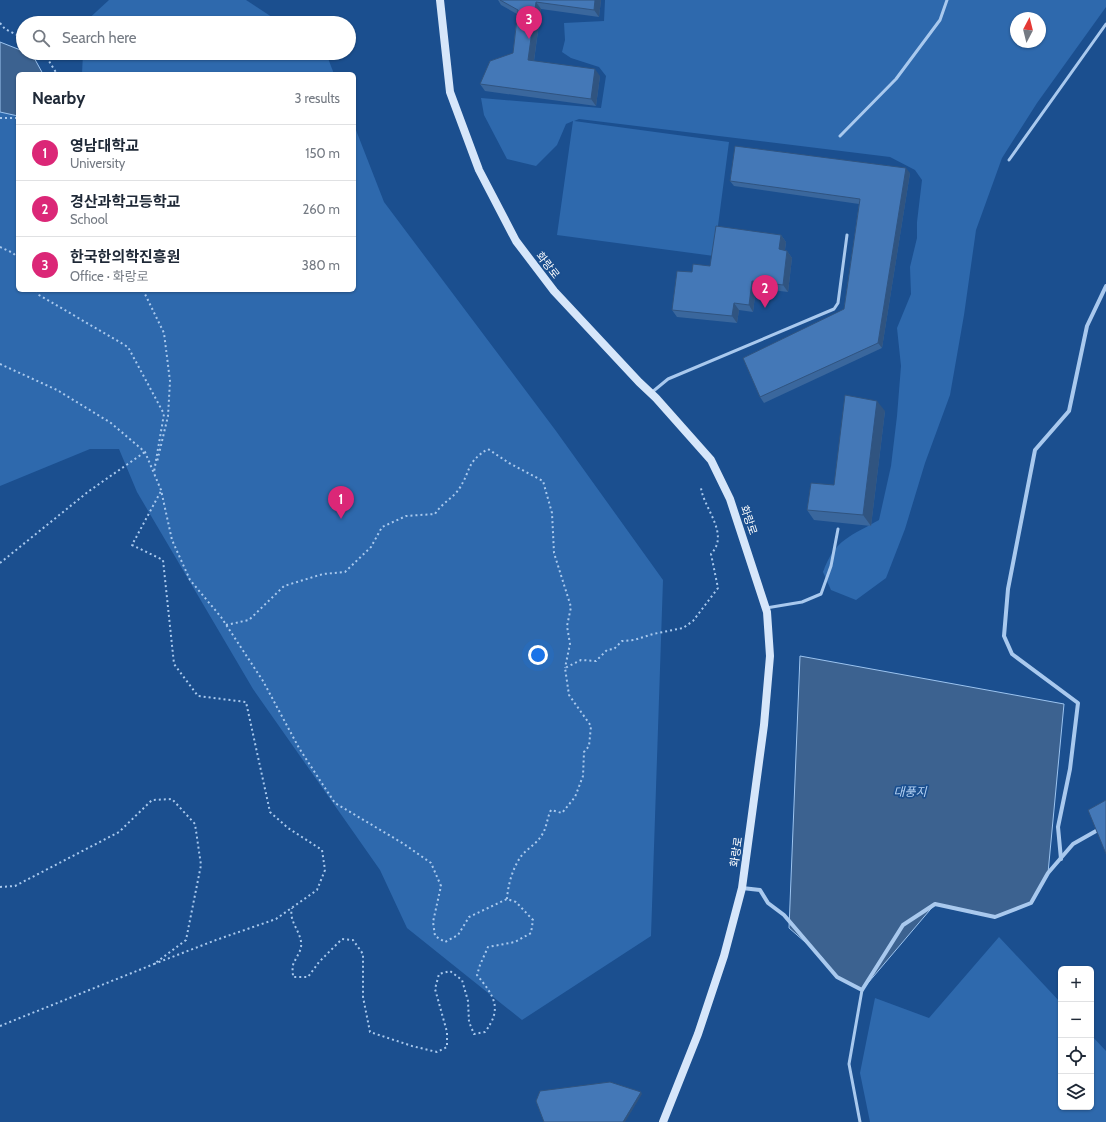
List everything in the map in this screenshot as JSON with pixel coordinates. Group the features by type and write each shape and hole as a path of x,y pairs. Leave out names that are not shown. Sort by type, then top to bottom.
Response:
{"street":[{"name":"화랑로","path":"440,0 450,92 479,170 516,241 554,291 651,393 711,460 730,499 766,608 770,656 764,724 742,888 724,956 698,1034 663,1122"},
{"path":"1061,859 1058,827 1070,769 1078,703 1012,654 1004,636 1008,588 1035,450 1069,411 1087,326 1106,286"},
{"path":"742,888 760,890 768,903 784,915 837,977 862,990 903,925 935,904 995,917 1031,903 1048,873 1073,844 1096,831"}],"lane":[{"path":"840,136 896,79 940,20 947,0"},
{"path":"1009,160 1106,24"},
{"path":"651,393 668,379 834,309 838,303 847,236"},
{"path":"766,608 802,602 820,594 832,566 838,529"},
{"path":"860,1122 849,1064 862,990"}],"path":[{"path":"0,23 5,29 16,34"},
{"path":"48,60 56,72"},
{"path":"0,118 16,118"},
{"path":"0,247 16,256"},
{"path":"38,292 39,295 128,347 164,414 154,473"},
{"path":"144,292 164,333 170,381 168,416 154,473"},
{"path":"0,364 57,390 111,423 146,452 161,490 172,540 190,580 226,625 264,681 299,748 335,803 404,844 431,863 441,886 433,922 435,936 445,942 458,935 469,917 507,899 516,902 533,920 531,933 516,942 488,947 480,965 477,975 491,992 496,1007 492,1023 485,1032 474,1034 469,1022 468,1001 462,980 450,971 439,974 435,989 447,1032 447,1046 437,1052 412,1046 370,1032 363,997 363,954 353,940 342,939 319,962 308,977 293,977 293,965 301,946 298,933 292,921 292,908"},
{"path":"226,625 249,620 284,586 323,574 346,572 361,555 371,547 382,528 406,516 435,514 440,506 459,490 471,462 488,449 509,463 543,481 552,513 554,553 571,607 567,626 570,644 565,668 569,695 591,726 589,746 584,752 583,776 574,797 562,813 551,810 546,820 544,832 536,844 522,855 514,871 508,887 507,899"},
{"path":"0,563 89,492 146,452"},
{"path":"565,668 581,660 596,661 607,650 614,649 622,641 634,640 653,634 683,628 693,621 718,588 711,554 717,547 719,536 709,508 703,500 701,488"},
{"path":"0,1026 154,964 276,919 317,890 325,870 322,850 288,828 270,812 246,702 198,696 174,664 163,560 132,545 161,490"},
{"path":"0,887 16,886 119,832 152,800 172,799 195,824 201,865 186,940 154,964"}],"shaded area":[{"path":"109,0 246,0 270,16 92,16"},
{"path":"605,0 1106,0 1106,7 1037,103 1002,158 976,230 964,315 950,395 925,463 905,529 886,578 856,600 831,590 823,572 833,552 839,545 852,535 879,520 891,466 897,416 901,366 897,328 911,294 910,267 917,238 917,222 922,180 915,170 890,157 579,119 574,121 729,142 714,256 557,235 573,121 566,124 557,145 536,166 507,159 484,115 481,98 601,108 606,76 599,67 571,58 562,52 565,40 564,23 604,21"},
{"path":"83,60 329,60 333,72 82,72"},
{"path":"0,102 16,113 16,292 356,292 356,130 384,202 556,431 663,580 651,936 522,1020 407,928 380,870 253,689 137,492 119,449 90,449 0,486"},
{"path":"999,937 1058,1000 1058,1110 1094,1110 1094,1038 1106,1051 1106,1122 870,1122 860,1073 875,998 929,1018"}],"water":[{"path":"0,42 16,48 16,60 35,60 42,72 16,72 16,116 0,112"},
{"name":"대풍지","path":"800,656 1064,704 1048,873 1031,903 995,917 935,904 862,990 837,977 820,955 789,928"}],"building":[{"path":"500,0 595,0 594,10 536,2 528,60 595,69 591,99 480,84 490,61 513,53 518,10"},
{"path":"735,146 906,168 878,343 760,397 743,358 844,309 860,199 730,181"},
{"path":"716,226 781,235 779,249 787,251 783,285 752,281 749,305 734,303 732,316 672,310 677,271 692,272 693,264 710,266"},
{"path":"845,395 877,401 863,515 807,510 811,483 834,485"},
{"path":"1106,800 1106,854 1088,810"},
{"path":"610,1082 641,1092 623,1122 544,1122 536,1101 540,1091"}],"place":[{"name":"한국한의학진흥원","path":"529,39"},
{"name":"경산과학고등학교","path":"765,308"},
{"name":"영남대학교","path":"341,519"}]}
